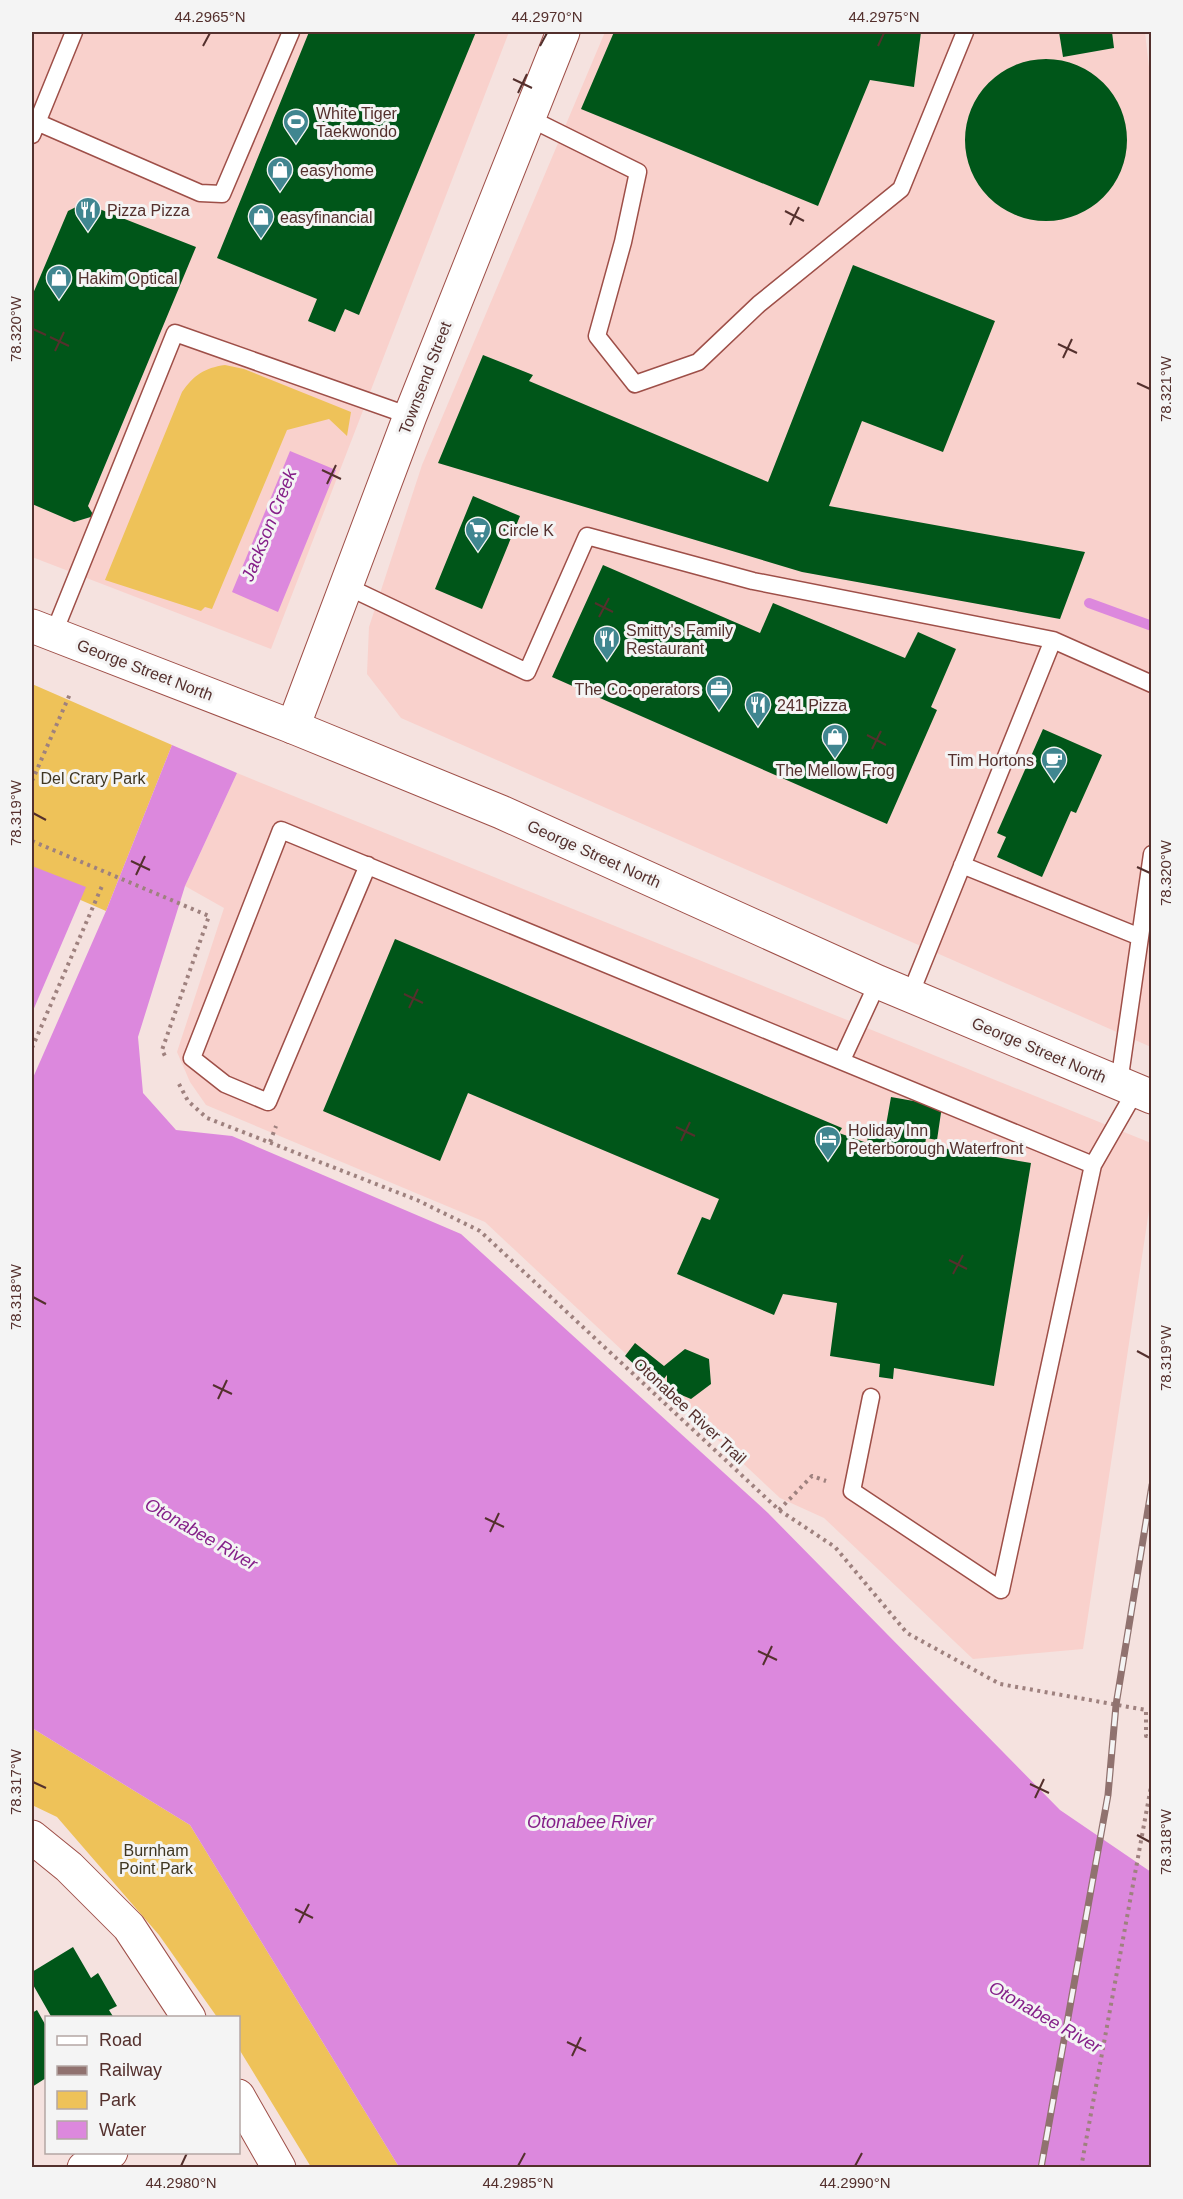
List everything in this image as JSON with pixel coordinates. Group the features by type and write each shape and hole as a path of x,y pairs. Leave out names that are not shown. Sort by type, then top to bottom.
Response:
{"main road":[{"name":"Townsend Street","path":"293,727 410,416 563,32"},
{"name":"George Street North","path":"42,630 293,727 501,812 878,982 1135,1090"},
{"path":"32,1837 69,1867 129,1927 188,2016"},
{"path":"240,2100 279,2168"},
{"path":"84,2168 108,2154"}],"lane":[{"path":"74,32 33,126 200,193 222,194 291,32"},
{"path":"529,118 638,172 623,243 597,336 635,384 698,362 759,304 901,189 965,32"},
{"path":"42,630 175,333 410,416"},
{"path":"346,586 527,672 587,536 753,581 1053,640 1152,684"},
{"path":"910,995 1053,640"},
{"path":"368,865 268,1102 225,1084 192,1058 281,830 368,865 842,1060 1093,1165"},
{"path":"871,1396 852,1491 1001,1590 1093,1165 1135,1090 1140,937 1152,854"},
{"path":"962,865 1140,937"},
{"path":"842,1060 878,982"}],"path":[{"path":"32,781 70,694"},
{"path":"32,841 209,916"},
{"path":"32,1048 102,886"},
{"name":"Otonabee River Trail","path":"188,1101 207,1118 417,1200 480,1231 779,1510 835,1546 907,1632 1000,1684 1146,1710 1146,1736 1152,1736"},
{"path":"779,1510 812,1476 852,1491"},
{"path":"1081,2168 1152,1781"}],"shaded area":[{"path":"32,32 509,32 271,649 32,557"},
{"path":"605,32 1145,32 1152,94 1151,1047 401,718 367,674 369,627 422,465"},
{"path":"237,773 1151,1143 1151,1197 1083,1649 973,1659 824,1518 780,1498 485,1222 206,1105 190,1082 177,1052 224,908 185,886"}],"green space":[{"path":"225,365 244,369 351,412 347,436 329,419 287,430 212,609 205,607 201,611 105,580 182,392 200,373"},
{"name":"Del Crary Park","path":"32,684 172,745 106,911 32,879"},
{"name":"Burnham Point Park","path":"32,1728 190,1825 399,2167 311,2167 240,2051 240,2016 216,2016 159,1935 57,1817 32,1805"}],"water":[{"path":"290,451 336,470 278,612 232,592"},
{"name":"Otonabee River","path":"172,745 237,773 185,886 138,1037 143,1093 176,1130 232,1136 461,1234 768,1513 1060,1810 1151,1872 1151,2167 399,2167 190,1825 32,1728 32,1080 106,911"},
{"path":"32,866 86,887 32,1013"}],"building":[{"path":"309,32 476,32 359,315 345,309 335,332 308,321 317,299 217,258"},
{"path":"614,32 921,32 914,87 870,80 818,206 581,109"},
{"path":"1059,32 1112,32 1114,48 1063,57"},
{"path":"1046,59 1062,60 1077,65 1104,82 1121,109 1126,124 1126,156 1121,171 1104,198 1077,215 1062,220 1046,221 1030,220 1015,215 988,198 971,171 966,156 965,140 966,124 971,109 988,82 1015,65 1030,60"},
{"path":"84,203 196,247 88,506 94,516 74,522 32,504 32,318 34,312 32,311 32,296 68,211"},
{"path":"853,265 995,321 943,452 862,421 829,506 1085,552 1060,619 802,572 438,463 483,355 533,375 529,381 768,482"},
{"name":"Circle K","path":"473,496 520,516 482,609 435,589"},
{"path":"603,565 760,633 773,603 905,658 918,632 956,649 931,707 937,710 887,824 552,677"},
{"name":"Tim Hortons","path":"1043,729 1102,755 1076,813 1071,811 1042,877 997,857 1006,837 997,833"},
{"name":"Holiday Inn Peterborough Waterfront","path":"395,939 842,1128 839,1133 867,1143 868,1135 899,1140 900,1134 885,1131 891,1097 942,1106 937,1140 926,1138 925,1145 1031,1163 994,1386 894,1368 893,1379 879,1377 880,1364 830,1356 837,1303 783,1294 774,1315 677,1274 702,1217 710,1220 719,1199 468,1093 440,1161 323,1111"},
{"path":"635,1343 664,1366 685,1349 709,1359 711,1384 691,1399 667,1389 672,1385 667,1385 667,1375 658,1386 625,1356"},
{"path":"73,1947 91,1978 98,1973 117,2006 109,2010 113,2016 51,2016 32,1983 32,1972"},
{"path":"37,2010 45,2024 45,2079 32,2087 32,2013"}],"waterway":[{"name":"Jackson Creek","path":"1089,603 1152,626"}],"railway":[{"path":"1041,2168 1108,1795 1116,1705 1152,1485"}],"place":[{"name":"White Tiger Taekwondo","path":"296,145"},
{"name":"easyhome","path":"280,193"},
{"name":"Pizza Pizza","path":"88,233"},
{"name":"easyfinancial","path":"261,240"},
{"name":"Hakim Optical","path":"59,301"},
{"name":"Circle K","path":"478,553"},
{"name":"Smitty's Family Restaurant","path":"607,662"},
{"name":"The Co-operators","path":"719,712"},
{"name":"241 Pizza","path":"758,728"},
{"name":"The Mellow Frog","path":"835,760"},
{"name":"Tim Hortons","path":"1054,783"},
{"name":"Holiday Inn Peterborough Waterfront","path":"828,1162"}]}
